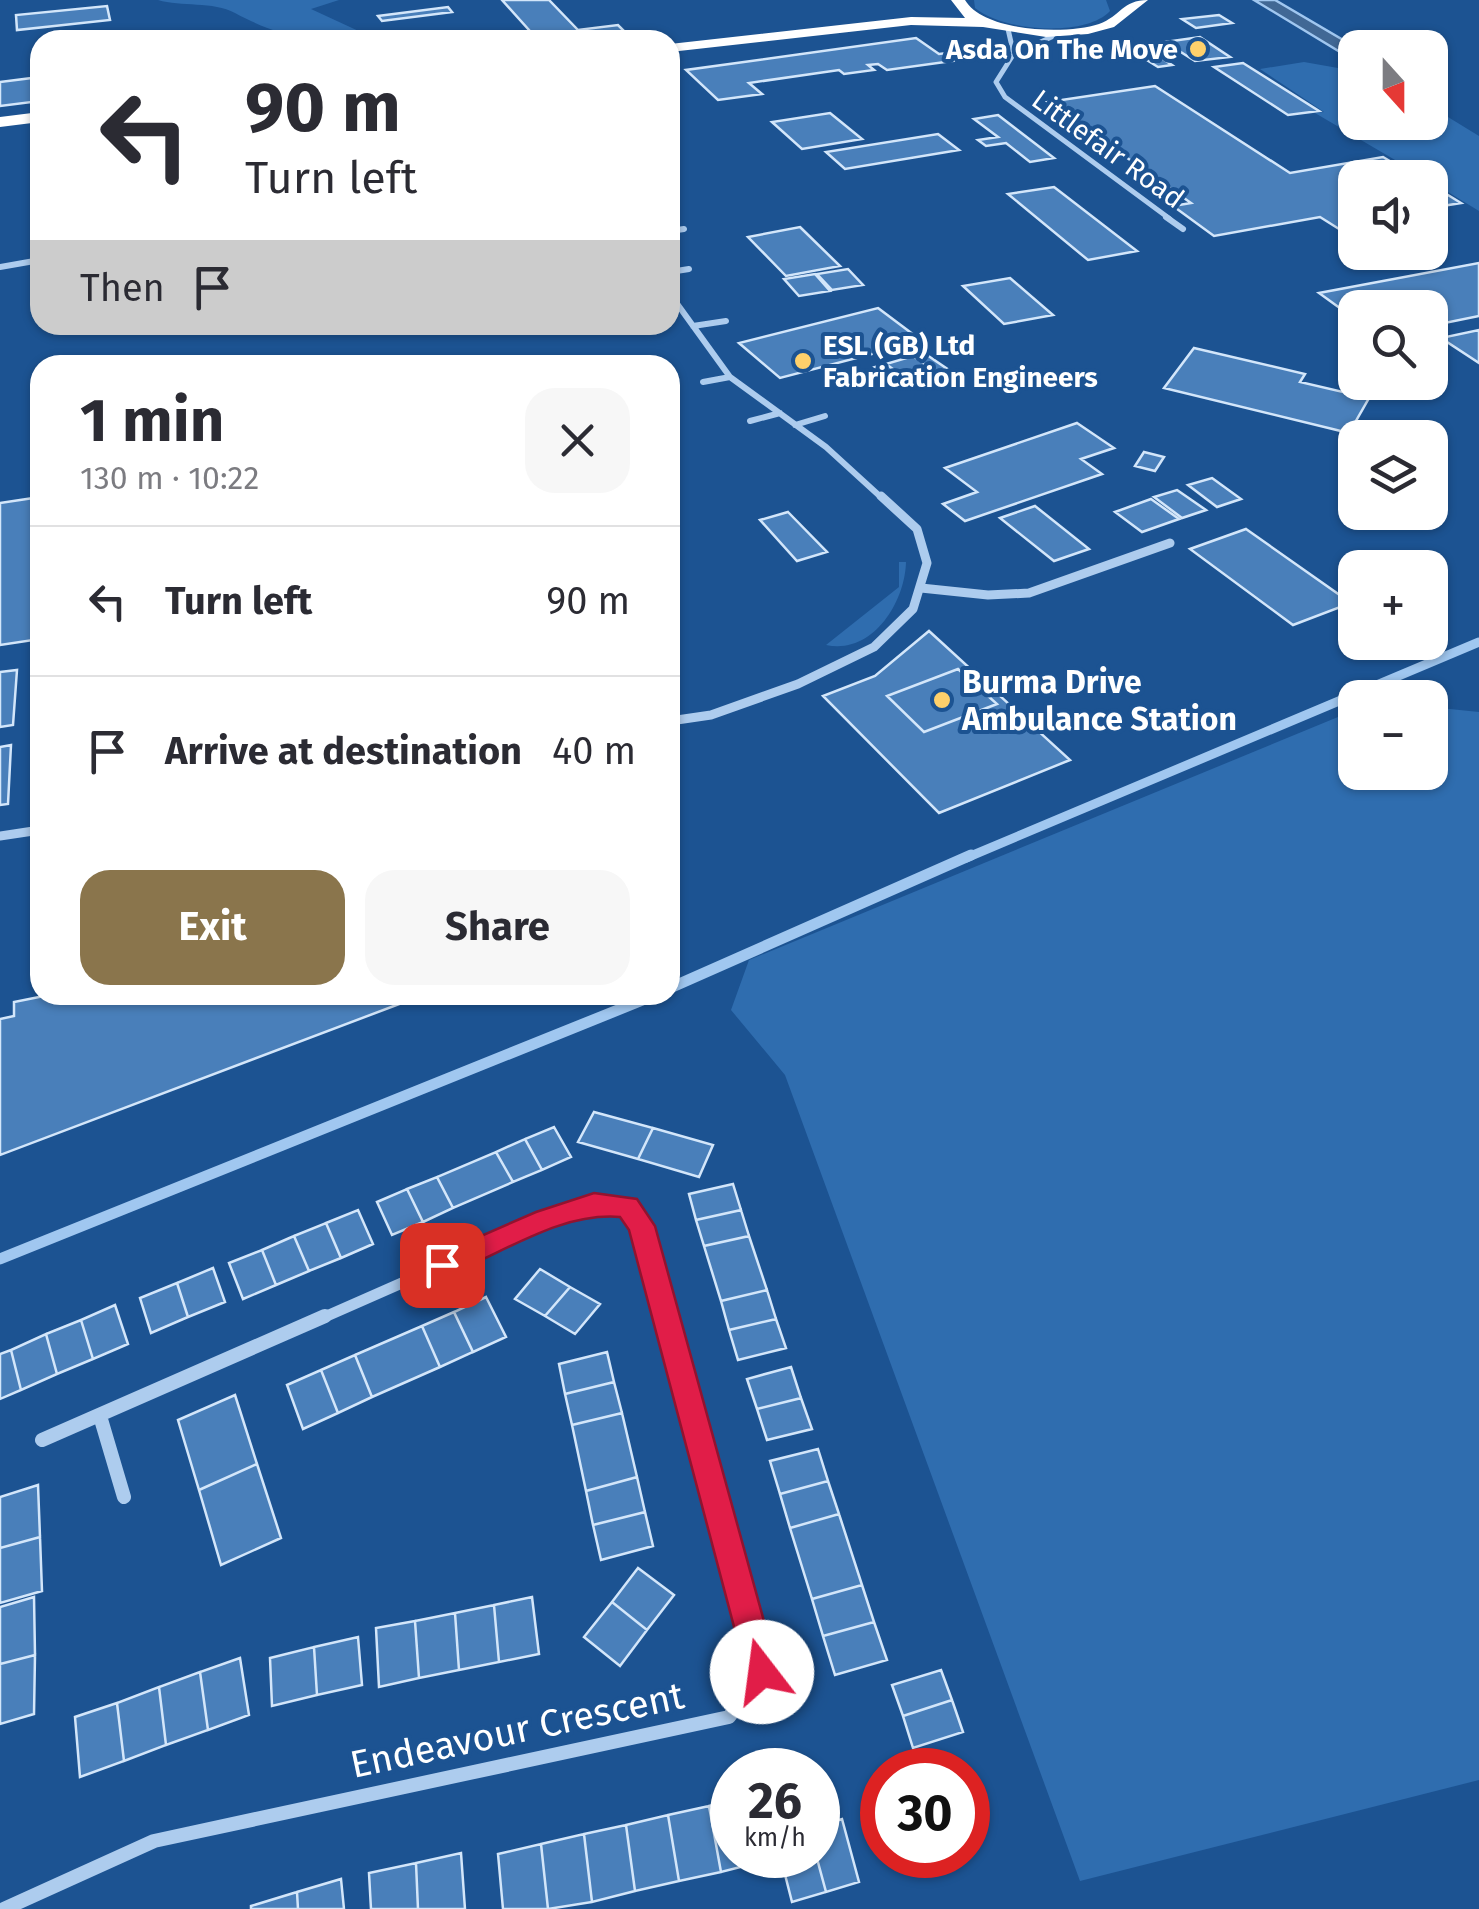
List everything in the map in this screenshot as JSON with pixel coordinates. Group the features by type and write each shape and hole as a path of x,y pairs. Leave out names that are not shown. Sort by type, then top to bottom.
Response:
{"highway":[{"path":"680,44 900,14 955,0 966,14 983,23"},
{"path":"680,44 897,22 983,23 1008,29 1060,32 1108,26 1122,17 1125,5 1140,0"},
{"path":"0,122 30,118"},
{"path":"0,130 30,126"}],"street":[{"name":"Littlefair Road","path":"1008,29 1013,52"},
{"name":"Littlefair Road","path":"1060,32 1013,52 1001,65 996,82 1005,98 1183,228"},
{"path":"680,230 684,229"},
{"path":"0,266 30,262"},
{"path":"680,270 689,269"},
{"path":"680,308 730,377 826,448 918,529 927,563 913,609 874,647 798,684 711,715 680,720"},
{"path":"693,326 726,322"},
{"path":"704,382 730,377"},
{"path":"750,421 780,413"},
{"path":"795,424 826,416"},
{"path":"921,588 988,595 1028,594 1170,543"},
{"path":"0,836 30,832"},
{"name":"Endeavour Crescent","path":"4,1909 154,1841 728,1717 762,1672 642,1226 628,1207 594,1204 545,1220 42,1440"},
{"path":"100,1416 124,1497"}],"shaded area":[{"path":"158,0 339,0 311,9 356,30 275,30 226,9"},
{"path":"974,0 1106,0 1110,11 1082,25 1043,28 988,16 975,8"},
{"path":"1254,0 1275,0 1338,37 1338,51"},
{"path":"1304,62 1338,68 1338,127 1315,113 1324,112 1260,69"},
{"path":"1448,117 1479,136 1479,211 1448,192 1448,160 1395,160 1361,140 1448,140"},
{"path":"899,562 906,562 900,593 883,622 858,642 826,645 899,587"},
{"path":"1448,709 1479,712 1479,1780 1080,1881 785,1075 731,1010 749,960 1338,717 1338,790 1448,790"}],"building":[{"path":"502,0 549,0 578,30 529,30"},
{"path":"107,6 110,20 17,30 16,15"},
{"path":"448,7 452,12 382,21 378,16"},
{"path":"1219,15 1232,23 1196,28 1182,19"},
{"path":"618,25 623,30 578,30"},
{"name":"Asda On The Move","path":"1200,37 1230,57 1195,61 1165,42"},
{"path":"916,38 939,54 956,52 967,59 887,70 878,64 868,65 874,70 844,74 839,70 749,83 762,94 718,100 686,70"},
{"path":"1149,50 1172,65 1158,67 1134,52"},
{"path":"1243,63 1319,111 1288,115 1214,67"},
{"path":"30,78 30,102 0,106 0,82"},
{"path":"1155,86 1290,173 1338,165 1338,228 1320,217 1214,236 1173,206 1191,203 1048,102"},
{"path":"830,113 862,139 802,149 772,122"},
{"path":"998,115 1054,158 1030,162 1006,143 986,146 978,140 998,137 974,119"},
{"path":"938,134 959,150 845,169 826,152"},
{"path":"1054,187 1137,251 1088,260 1008,194"},
{"path":"1448,195 1461,203 1448,205"},
{"path":"800,227 840,266 786,276 748,237"},
{"path":"1479,263 1479,316 1448,322 1448,290 1338,290 1338,307 1319,293 1448,270"},
{"path":"848,269 863,285 832,290 817,274"},
{"path":"815,274 830,291 799,296 784,279"},
{"path":"1010,278 1053,315 1004,324 963,286"},
{"name":"ESL (GB) Ltd Fabrication Engineers","path":"878,308 922,341 780,378 739,343"},
{"path":"1479,330 1479,363 1448,343 1448,337"},
{"path":"1194,348 1305,374 1300,382 1338,391 1338,400 1368,400 1356,420 1338,420 1338,430 1164,388"},
{"path":"924,353 946,368 936,372 913,356"},
{"path":"913,356 936,372 908,380 886,364"},
{"path":"886,364 908,380 897,383 875,367"},
{"path":"1077,423 1114,448 1081,459 1102,474 965,521 943,504 977,492 945,468"},
{"path":"1144,452 1164,457 1155,471 1135,466"},
{"path":"1212,478 1241,499 1217,507 1188,485"},
{"path":"1177,490 1206,510 1182,518 1154,497"},
{"path":"30,498 30,640 0,645 0,503"},
{"path":"1151,499 1179,519 1142,532 1115,512"},
{"path":"1035,506 1089,549 1054,561 1000,518"},
{"path":"788,512 827,552 797,561 760,520"},
{"path":"1246,529 1338,594 1338,608 1293,625 1190,549"},
{"path":"929,631 1070,760 939,813 823,696 875,676"},
{"name":"Burma Drive Ambulance Station","path":"958,669 997,704 924,732 887,696"},
{"path":"17,670 13,725 0,727 0,672"},
{"path":"11,745 8,804 0,805 0,747"},
{"path":"30,999 30,1005 397,1005 0,1155 0,1019 14,1016 14,1002"},
{"path":"594,1112 653,1128 638,1159 578,1142"},
{"path":"554,1127 571,1157 542,1170 525,1139"},
{"path":"653,1128 713,1145 699,1177 638,1159"},
{"path":"525,1139 542,1170 513,1182 496,1152"},
{"path":"496,1152 513,1182 453,1208 437,1177"},
{"path":"437,1177 453,1208 423,1222 407,1189"},
{"path":"733,1184 741,1210 696,1220 689,1194"},
{"path":"407,1189 423,1222 392,1235 377,1202"},
{"path":"358,1210 373,1244 341,1258 326,1223"},
{"path":"741,1210 749,1236 704,1246 696,1220"},
{"path":"326,1223 341,1258 309,1271 294,1236"},
{"path":"294,1236 309,1271 276,1285 262,1250"},
{"path":"749,1236 767,1290 721,1301 704,1246"},
{"path":"262,1250 276,1285 243,1299 229,1263"},
{"path":"213,1268 225,1302 188,1317 177,1283"},
{"path":"540,1269 570,1287 545,1316 515,1299"},
{"path":"177,1283 188,1317 151,1333 140,1298"},
{"path":"570,1287 600,1304 575,1334 545,1316"},
{"path":"767,1290 776,1319 729,1330 721,1301"},
{"path":"486,1297 506,1337 473,1352 454,1312"},
{"path":"115,1305 128,1344 93,1359 81,1320"},
{"path":"454,1312 473,1352 440,1367 422,1326"},
{"path":"776,1319 786,1348 738,1360 729,1330"},
{"path":"81,1320 93,1359 57,1374 46,1334"},
{"path":"422,1326 440,1367 372,1397 355,1355"},
{"path":"46,1334 57,1374 21,1390 11,1350"},
{"path":"11,1350 21,1390 0,1399 0,1354"},
{"path":"607,1352 614,1382 565,1394 559,1364"},
{"path":"355,1355 372,1397 338,1413 321,1370"},
{"path":"791,1367 801,1398 757,1409 747,1379"},
{"path":"321,1370 338,1413 303,1429 287,1385"},
{"path":"614,1382 622,1413 572,1425 565,1394"},
{"path":"235,1395 257,1464 199,1490 178,1420"},
{"path":"801,1398 812,1429 767,1440 757,1409"},
{"path":"622,1413 637,1477 586,1491 572,1425"},
{"path":"818,1449 828,1481 780,1494 770,1461"},
{"path":"257,1464 281,1538 221,1565 199,1490"},
{"path":"637,1477 645,1512 593,1525 586,1491"},
{"path":"828,1481 839,1514 790,1528 780,1494"},
{"path":"38,1485 40,1537 0,1548 0,1497"},
{"path":"645,1512 653,1546 601,1560 593,1525"},
{"path":"839,1514 862,1585 812,1599 790,1528"},
{"path":"40,1537 42,1591 0,1603 0,1548"},
{"path":"638,1568 674,1595 647,1630 612,1602"},
{"path":"862,1585 874,1622 823,1636 812,1599"},
{"path":"34,1597 35,1655 0,1664 0,1607"},
{"path":"532,1597 539,1654 499,1662 494,1605"},
{"path":"612,1602 647,1630 620,1666 584,1637"},
{"path":"494,1605 499,1662 459,1670 455,1613"},
{"path":"455,1613 459,1670 419,1678 415,1621"},
{"path":"415,1621 419,1678 379,1687 376,1628"},
{"path":"874,1622 887,1660 835,1675 823,1636"},
{"path":"358,1637 362,1685 317,1695 314,1647"},
{"path":"314,1647 317,1695 272,1706 270,1658"},
{"path":"35,1655 34,1714 0,1724 0,1664"},
{"path":"240,1658 249,1715 208,1730 200,1672"},
{"path":"941,1670 952,1700 903,1716 892,1685"},
{"path":"200,1672 208,1730 166,1745 159,1687"},
{"path":"159,1687 166,1745 124,1761 117,1703"},
{"path":"952,1700 963,1732 913,1748 903,1716"},
{"path":"117,1703 124,1761 80,1777 75,1717"},
{"path":"709,1806 710,1874 679,1881 668,1815"},
{"path":"668,1815 679,1881 635,1891 626,1825"},
{"path":"840,1820 859,1882 826,1892 822,1878 840,1878"},
{"path":"626,1825 635,1891 592,1902 584,1834"},
{"path":"584,1834 592,1902 548,1909 541,1844"},
{"path":"541,1844 548,1909 503,1909 498,1854"},
{"path":"461,1853 465,1909 418,1909 416,1863"},
{"path":"416,1863 418,1909 371,1909 369,1873"},
{"path":"786,1878 822,1878 826,1892 792,1902"},
{"path":"341,1879 344,1909 298,1909 297,1892"},
{"path":"297,1892 298,1909 251,1909 251,1906"}],"waterway":[{"path":"966,858 1479,642"},
{"path":"680,984 971,855"},
{"path":"0,1259 630,1005"}],"place":[{"name":"Asda On The Move","path":"1198,49"},
{"name":"ESL (GB) Ltd Fabrication Engineers","path":"803,361"},
{"name":"Burma Drive Ambulance Station","path":"942,700"}],"route":[{"path":"442,1265 545,1220 594,1204 628,1207 642,1226 762,1672"}]}
